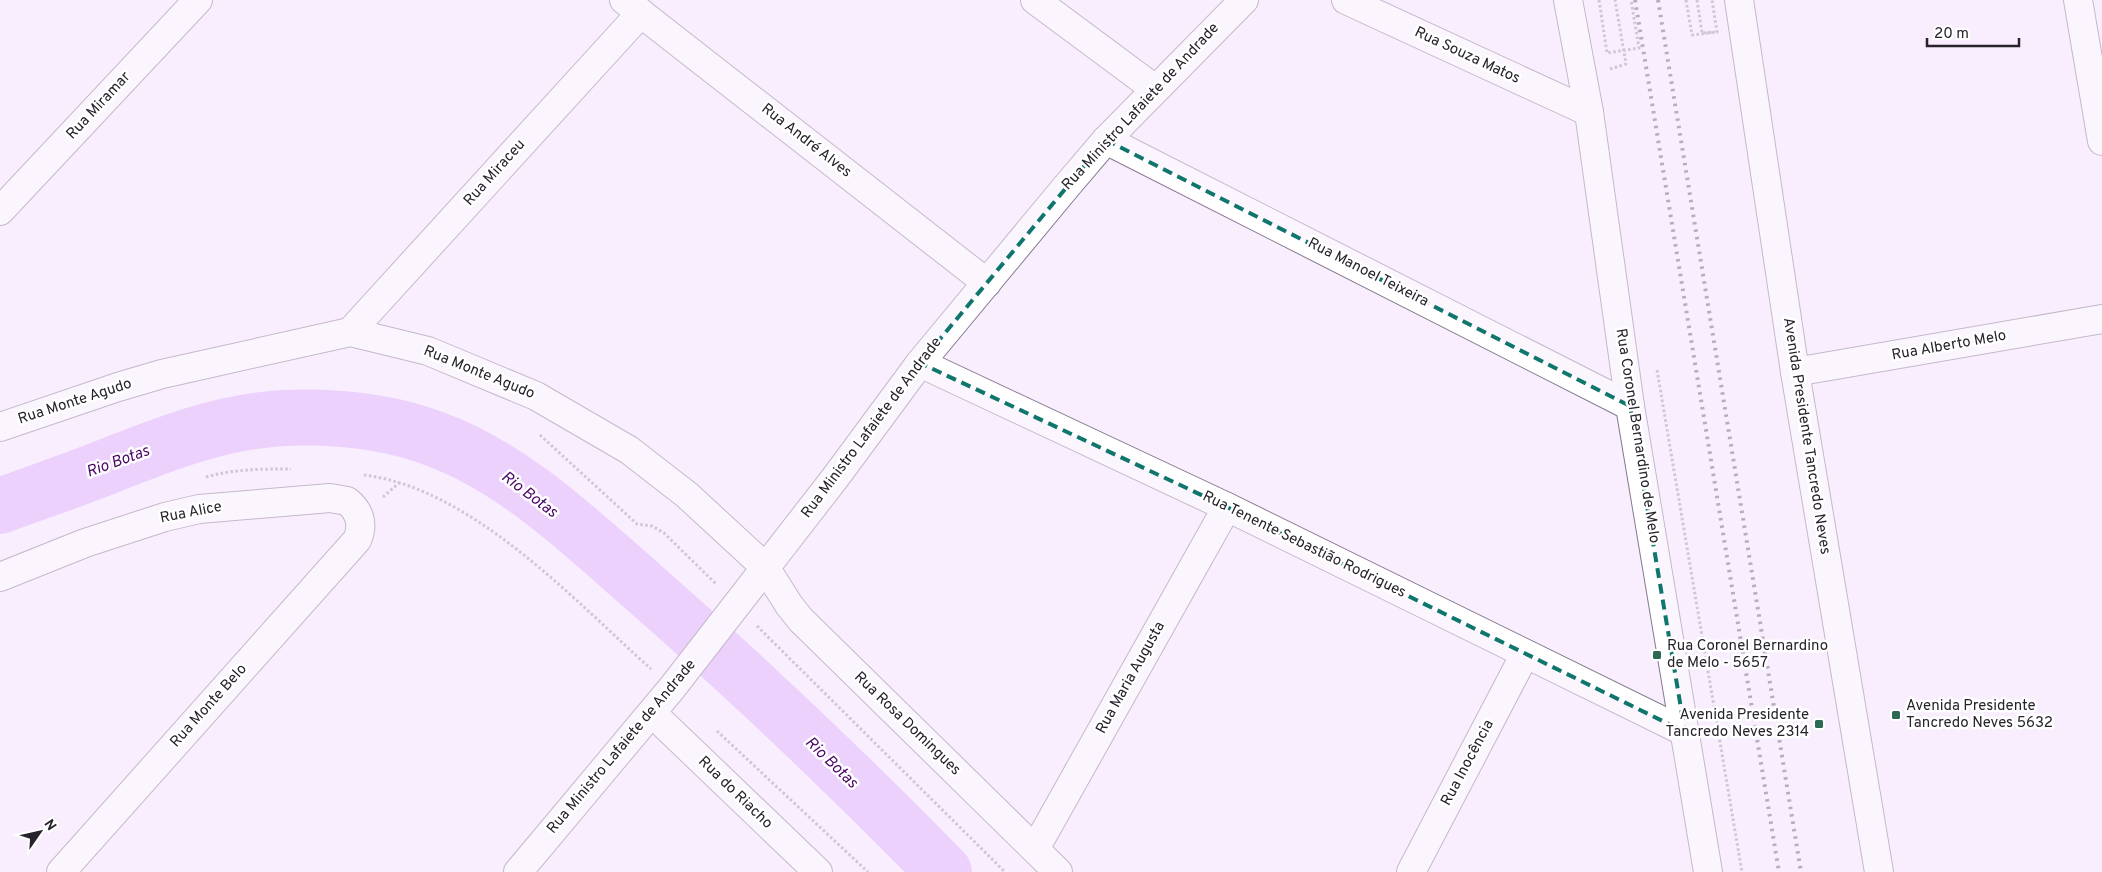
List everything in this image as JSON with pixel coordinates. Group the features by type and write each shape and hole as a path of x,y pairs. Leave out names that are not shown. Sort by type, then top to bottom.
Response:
{"street":[{"name":"Rua Miramar","path":"0,211 198,0"},
{"path":"1035,0 1155,89"},
{"name":"Rua Ministro Lafaiete de Andrade","path":"518,872 652,714 920,363 987,282 1106,140 1244,0"},
{"name":"Rua Souza Matos","path":"1346,0 1589,112"},
{"name":"Rua Coronel Bernardino de Melo","path":"1568,0 1589,112 1630,406 1708,872"},
{"name":"Avenida Presidente Tancredo Neves","path":"1739,0 1795,372 1879,872"},
{"path":"2078,0 2102,141"},
{"name":"Rua André Alves","path":"633,7 987,282"},
{"name":"Rua Miraceu","path":"350,332 633,7"},
{"name":"Rua Manoel Teixeira","path":"1106,140 1630,406"},
{"name":"Rua Alberto Melo","path":"1795,372 2102,319"},
{"name":"Rua Monte Agudo","path":"0,426 118,386 162,374 350,332 428,351 536,396 629,450 687,495 765,567"},
{"name":"Rua Tenente Sebastião Rodrigues","path":"920,363 1227,507 1685,732"},
{"name":"Rua Alice","path":"0,576 128,528 165,517 209,508 314,498 342,499 353,506 360,517 360,531 357,540"},
{"name":"Rua Maria Augusta","path":"1035,849 1227,507"},
{"name":"Rua Monte Belo","path":"61,872 357,540"},
{"name":"Rua Rosa Domingues","path":"765,567 801,620 1058,872"},
{"name":"Rua Inocência","path":"1410,872 1524,654"},
{"name":"Rua do Riacho","path":"652,714 818,872"}],"path":[{"path":"1594,0 1607,70"},
{"path":"1599,0 1607,53 1639,48 1631,0"},
{"path":"1615,0 1626,64"},
{"path":"1686,0 1692,36 1717,32 1712,0"},
{"path":"1697,0 1702,33"},
{"path":"1656,363 1742,872"},
{"path":"537,432 636,524 652,526 664,533 733,608 1005,872"},
{"path":"204,477 221,472 260,468 295,469"},
{"path":"359,474 400,482 428,492 463,511 536,566 677,681"},
{"path":"716,729 868,872"}],"highlighted area":[{"path":"1106,140 1630,406 1685,732 1227,507 920,363"}],"waterway":[{"name":"Rio Botas","path":"0,506 172,442 216,429 262,420 323,418 361,421 398,428 435,439 464,451 492,466 518,483 569,522 680,619 757,690 944,872"}],"railway":[{"path":"1635,0 1779,872"},
{"path":"1658,0 1801,872"}],"place":[{"name":"Rua Coronel Bernardino de Melo - 5657","path":"1657,655"},
{"name":"Avenida Presidente Tancredo Neves 5632","path":"1896,715"},
{"name":"Avenida Presidente Tancredo Neves 2314","path":"1819,724"}]}
